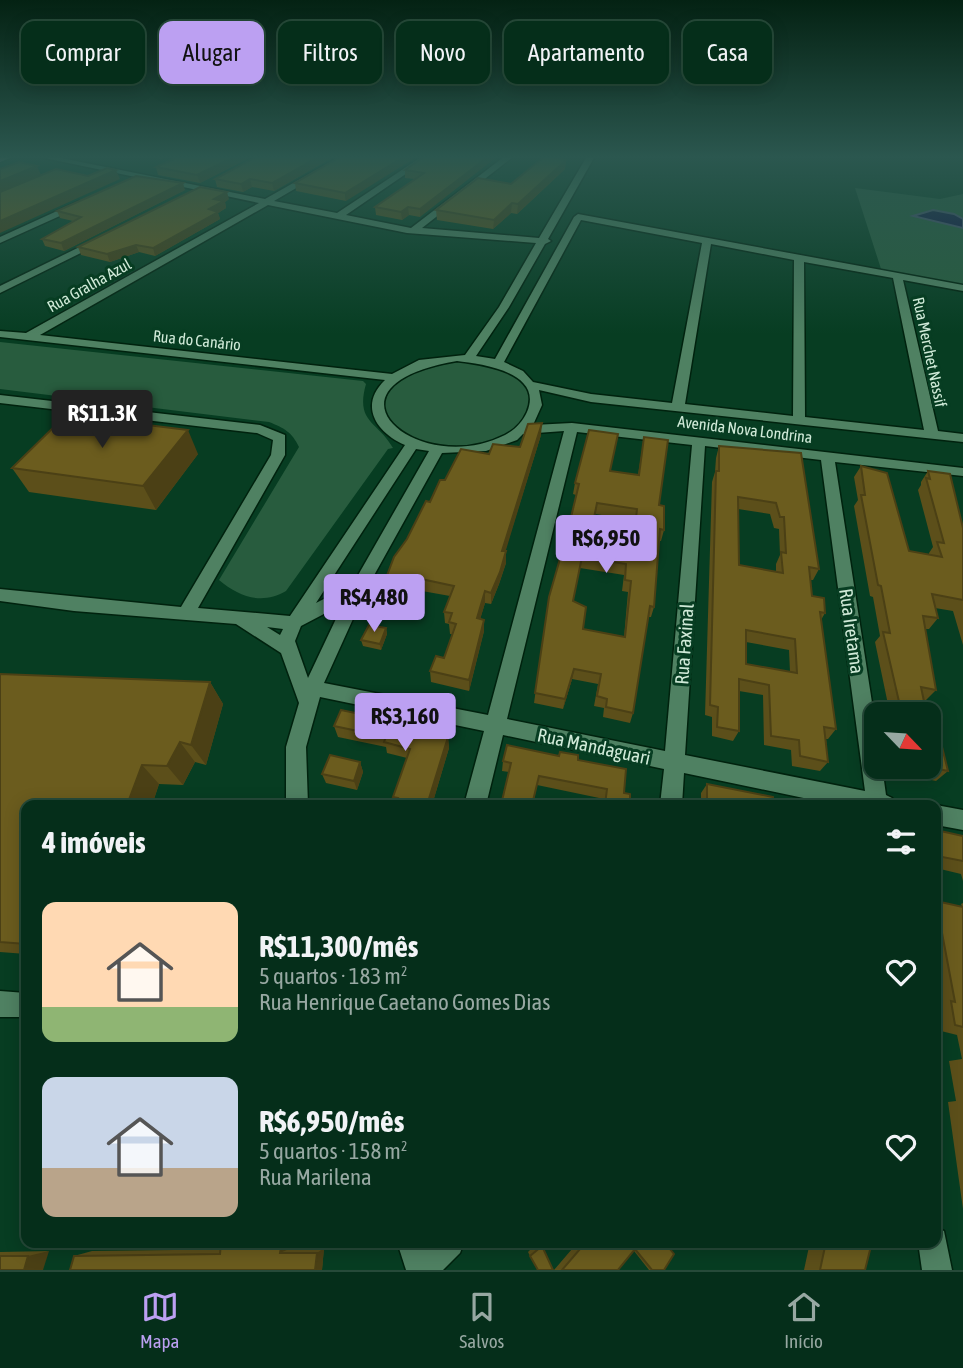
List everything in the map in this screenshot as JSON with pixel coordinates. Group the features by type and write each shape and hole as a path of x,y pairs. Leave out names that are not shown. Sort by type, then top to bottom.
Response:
{"street":[{"path":"0,240 54,215"},
{"name":"Rua Gralha Azul","path":"28,337 245,215"},
{"path":"333,215 414,230 544,240 557,253"},
{"path":"414,230 433,215"},
{"path":"469,358 504,307 558,215"},
{"path":"498,363 578,217 963,288"},
{"path":"0,290 107,237"},
{"path":"678,406 707,241"},
{"path":"799,258 799,420"},
{"name":"Rua Merchet Nassif","path":"897,275 932,435"},
{"path":"504,307 526,310"},
{"name":"Rua do Canário","path":"0,334 391,377"},
{"path":"469,358 498,363 531,384 537,396 537,407 523,430 491,446 437,449 412,444 397,437 378,418 377,397 391,377 409,367 432,360 469,358"},
{"name":"Avenida Nova Londrina","path":"531,384 591,397 932,435 962,441"},
{"path":"0,399 260,429 280,438 278,455 186,613"},
{"path":"476,800 572,427"},
{"name":"Avenida Nova Londrina","path":"523,430 572,427 963,472"},
{"name":"Rua Faxinal","path":"672,800 699,441"},
{"path":"308,686 287,648 286,641 294,623 412,444"},
{"path":"297,800 296,747 306,708 308,686 437,449"},
{"name":"Rua Iretama","path":"827,456 879,800"},
{"path":"0,595 137,611 294,623 359,588"},
{"path":"229,616 305,606"},
{"path":"229,616 287,648"},
{"name":"Rua Mandaguari","path":"308,686 860,800"},
{"path":"941,816 963,820"},
{"path":"0,1004 21,1005"},
{"path":"414,1248 421,1270 443,1248"},
{"path":"934,1248 937,1270"}],"green space":[{"path":"864,215 963,215 963,287 882,272"},
{"path":"0,342 363,381 366,384 363,407 366,414 393,448 388,449 286,591 268,598 243,595 219,580 299,447 290,434 269,422 0,389"},
{"path":"458,362 501,370 524,385 530,402 523,420 504,436 477,446 446,448 412,438 390,423 385,414 384,397 398,379 422,368"}],"shaded area":[{"path":"956,215 963,219 963,228 913,216"}],"building":[{"path":"0,215 13,215 0,221"},
{"path":"74,215 117,215 61,243 42,239 81,217"},
{"path":"143,215 212,215 153,248 136,245 107,254 78,247"},
{"path":"467,215 499,215 494,220"},
{"path":"66,415 188,430 143,486 12,468"},
{"path":"542,423 502,551 506,551 500,572 491,593 485,591 477,618 484,620 469,680 430,671 436,656 444,658 456,624 449,622 452,613 444,612 454,586 421,579 415,595 398,592 396,598 380,594 394,557 407,539 426,501 430,502 440,480 445,480 461,449 489,454 493,444 520,447 528,424"},
{"path":"589,430 618,434 610,471 639,475 644,437 668,440 659,505 664,506 664,530 660,529 654,607 650,606 633,713 606,707 607,699 597,696 601,674 574,669 565,699 535,693 549,597 579,484 575,483","holes":["597,503 637,509 633,545 590,538","582,557 626,564 625,580 631,581 625,637 583,629 586,607 573,601"]},
{"path":"719,446 801,453 819,569 809,567 812,596 824,598 825,613 820,612 836,729 824,727 828,762 800,756 799,740 771,736 769,685 739,679 739,731 717,727 718,707 710,705 716,471 719,471","holes":["738,497 776,503 780,517 784,517 786,553 781,552 783,573 739,565","746,630 795,639 797,673 746,664"]},
{"path":"861,466 887,473 909,551 942,557 937,542 944,543 926,478 930,479 928,471 950,474 963,528 963,600 932,594 938,618 923,616 936,690 921,687 924,702 899,702 883,632 890,633 861,495 865,495"},
{"path":"369,625 386,628 380,644 361,640"},
{"path":"0,674 210,682 191,745 180,742 167,766 142,765 129,800 21,800 21,944 0,942"},
{"path":"341,710 418,726 417,730 448,737 429,800 397,800 393,797 410,749 384,742 386,737 334,726"},
{"path":"507,745 559,756 560,752 578,755 578,760 626,769 624,793 630,794 630,800 606,800 607,789 539,776 533,800 502,800 511,763 503,761"},
{"path":"942,747 948,771 942,770"},
{"path":"330,755 360,762 354,781 322,774"},
{"path":"707,784 773,797 773,800 707,800"},
{"path":"941,831 963,836 963,861 941,857"},
{"path":"941,902 963,907 963,1027 955,1025 951,1001 955,1002 941,928"},
{"path":"220,1248 281,1248 280,1253 317,1253 315,1270 70,1270 74,1256 220,1254"},
{"path":"543,1248 553,1270 538,1270 530,1256"},
{"path":"581,1248 669,1248 674,1254 664,1270 652,1270 635,1249 618,1270 562,1270"},
{"path":"825,1248 870,1248 865,1270 820,1270"},
{"path":"0,1256 28,1256 24,1270 0,1270"}]}
